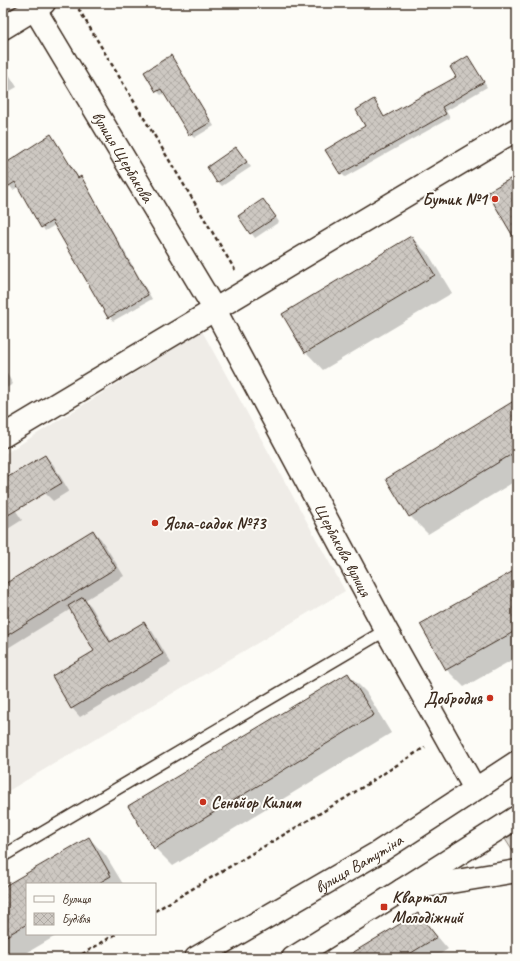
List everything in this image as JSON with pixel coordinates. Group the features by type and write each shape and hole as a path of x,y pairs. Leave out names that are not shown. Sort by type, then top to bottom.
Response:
{"street":[{"path":"3,28 36,5"},
{"name":"вулиця Щербакова","path":"36,5 215,310"},
{"path":"3,436 517,129"},
{"name":"Щербакова вулиця","path":"215,310 386,630 475,789"},
{"name":"вулиця Ватутіна","path":"196,958 380,852 517,762"},
{"path":"293,958 517,816"},
{"path":"402,890 517,871"}],"lane":[{"path":"3,856 386,630"}],"path":[{"path":"74,3 248,290"},
{"path":"156,910 344,799 444,735"},
{"path":"76,958 114,935"}],"shaded area":[{"name":"Ясла-садок №73","path":"202,331 345,591 3,794 3,455"},
{"path":"517,832 517,858 505,839"}],"building":[{"path":"171,55 211,122 189,135 161,89 156,92 144,72"},
{"path":"468,56 484,82 442,107 446,114 340,174 325,150 365,126 356,110 374,99 384,117 456,77 450,67"},
{"path":"51,134 78,178 81,176 148,295 108,318 52,221 41,228 15,182 3,190 3,165"},
{"path":"236,147 247,162 217,183 207,167"},
{"path":"517,175 517,243 487,192"},
{"path":"263,199 276,217 250,234 238,216"},
{"path":"411,236 435,275 305,353 282,314"},
{"path":"517,399 517,451 409,517 386,479"},
{"path":"45,455 62,483 3,518 3,480"},
{"path":"93,530 116,568 3,638 3,585"},
{"path":"517,569 517,630 446,670 420,624"},
{"path":"83,597 110,642 144,622 163,654 71,709 52,676 94,651 68,606"},
{"path":"348,673 374,715 154,849 128,806"},
{"path":"89,837 111,876 99,883 26,883 26,925 3,938 3,887"},
{"path":"418,913 437,937 403,958 344,958"}],"place":[{"name":"Бутик №1","path":"495,199"},
{"name":"Ясла-садок №73","path":"155,523"},
{"name":"Добродия","path":"490,698"},
{"name":"Сеньйор Килим","path":"203,802"},
{"name":"Квартал Молодіжний","path":"384,907"}]}
